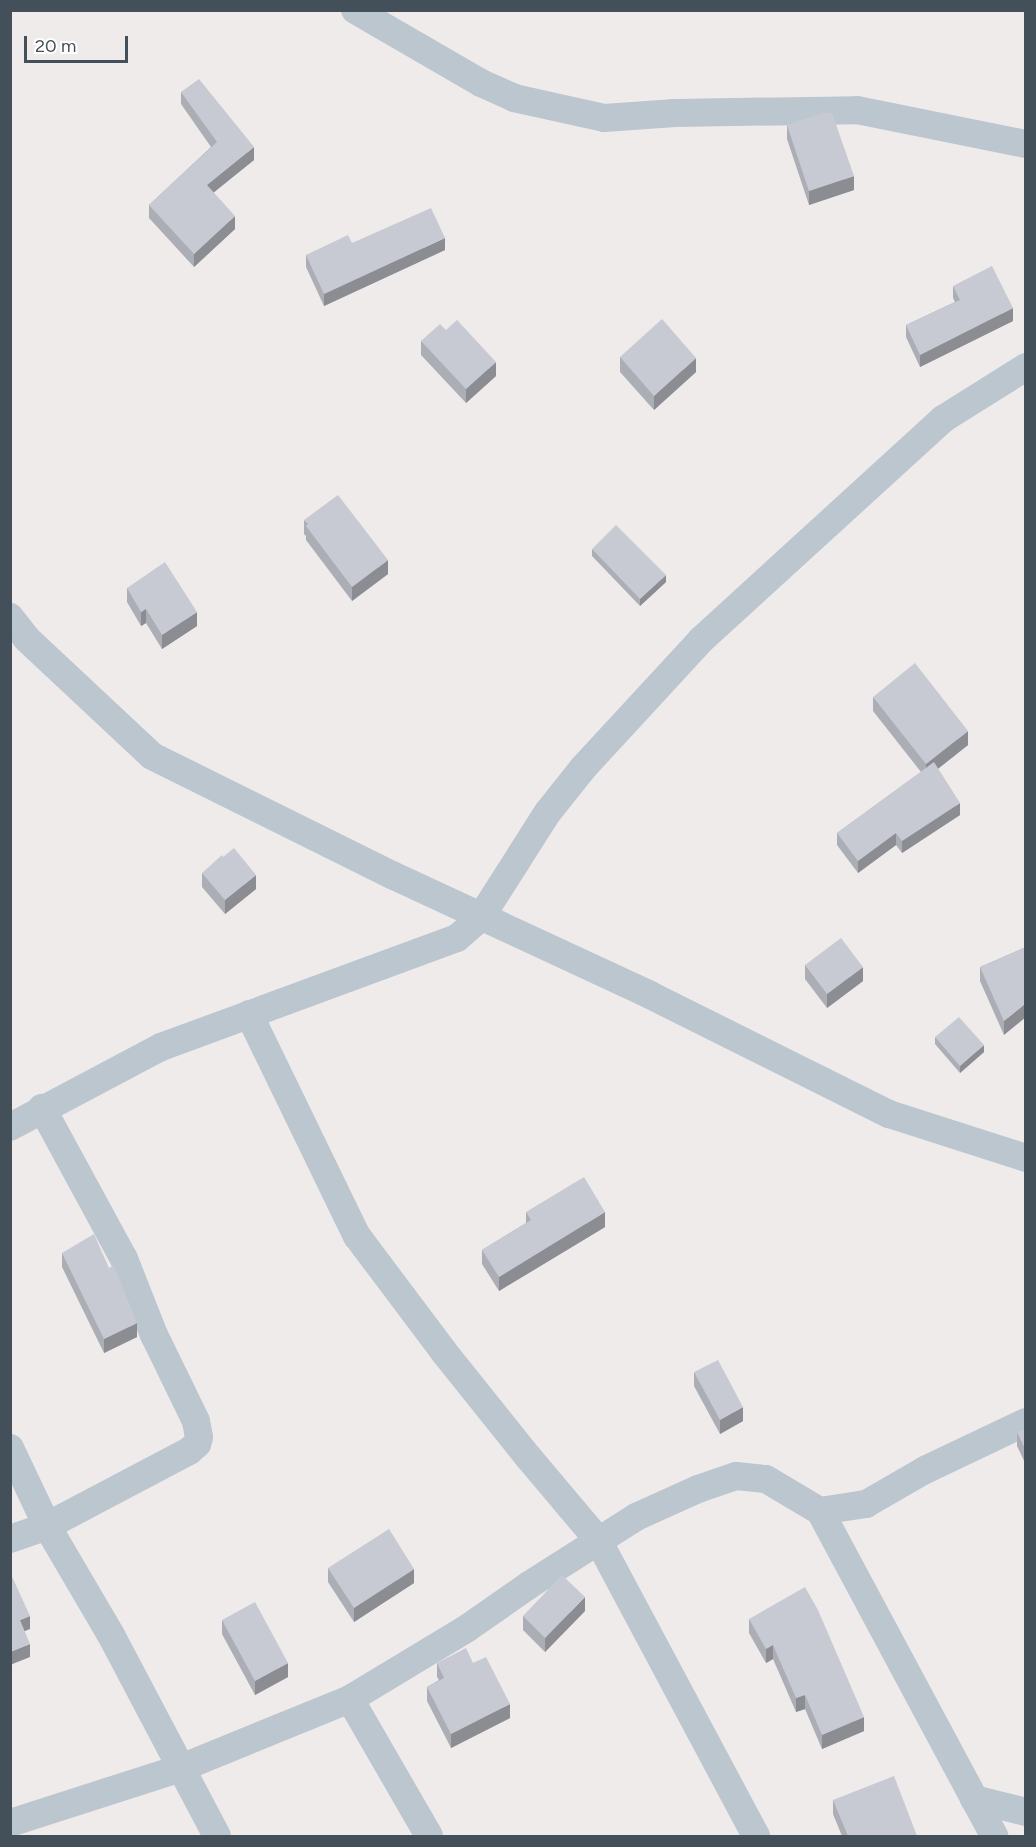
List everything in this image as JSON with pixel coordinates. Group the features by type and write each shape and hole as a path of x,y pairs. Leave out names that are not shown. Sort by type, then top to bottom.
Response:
{"street":[{"path":"355,10 471,77 514,98 604,118 675,113 857,110 1026,144"},
{"path":"10,1126 161,1047 457,938 481,917 548,812 637,708 701,640 942,418 1026,368"},
{"path":"10,617 27,639 152,756 481,917 650,995 889,1114 1026,1158"},
{"path":"249,1014 357,1236 451,1360 598,1540 756,1836"},
{"path":"10,1539 47,1526 189,1451 197,1444 199,1437 196,1420 154,1335 124,1259 42,1108"},
{"path":"820,1511 866,1504 925,1470 1026,1422"},
{"path":"10,1448 47,1526 111,1635 217,1836"},
{"path":"10,1823 181,1768 350,1699 466,1629 598,1540 646,1512 698,1489 736,1476 766,1479 820,1511 994,1836"},
{"path":"350,1699 429,1836"},
{"path":"974,1799 1026,1812"}],"building":[{"path":"199,79 254,147 207,185 235,216 194,254 149,205 217,142 181,92"},
{"path":"823,113 832,113 854,176 809,191 787,125"},
{"path":"431,208 445,238 324,294 306,255 348,235 352,243"},
{"path":"992,266 1013,308 920,355 906,325 960,300 953,286"},
{"path":"662,319 696,358 654,396 620,357"},
{"path":"457,320 496,362 466,389 421,341 440,324 446,330"},
{"path":"338,495 388,560 352,587 306,526 308,524 304,520"},
{"path":"616,525 666,575 640,599 592,549"},
{"path":"165,562 197,612 162,635 146,609 141,612 127,588"},
{"path":"915,663 968,731 926,764 873,697"},
{"path":"934,762 960,803 902,841 896,833 858,861 837,833"},
{"path":"234,848 256,875 225,900 202,873 222,855 223,857"},
{"path":"841,938 863,967 827,994 805,965"},
{"path":"1026,947 1026,1003 1004,1021 980,967"},
{"path":"959,1017 984,1045 960,1066 935,1037"},
{"path":"584,1177 605,1212 499,1277 482,1250 531,1220 526,1212"},
{"path":"94,1234 109,1268 114,1265 137,1323 104,1339 62,1253"},
{"path":"718,1360 743,1407 720,1420 694,1372"},
{"path":"1026,1428 1026,1451 1017,1432"},
{"path":"389,1529 414,1569 354,1608 328,1568"},
{"path":"10,1572 30,1616 20,1620 30,1644 10,1652"},
{"path":"562,1575 585,1597 545,1638 523,1616"},
{"path":"805,1587 818,1610 864,1717 822,1735 805,1695 796,1698 773,1645 766,1649 749,1619"},
{"path":"255,1602 288,1663 255,1681 222,1620"},
{"path":"466,1648 473,1663 486,1657 510,1704 451,1734 427,1687 444,1678 437,1663"},
{"path":"894,1776 917,1836 848,1836 833,1800"}]}
